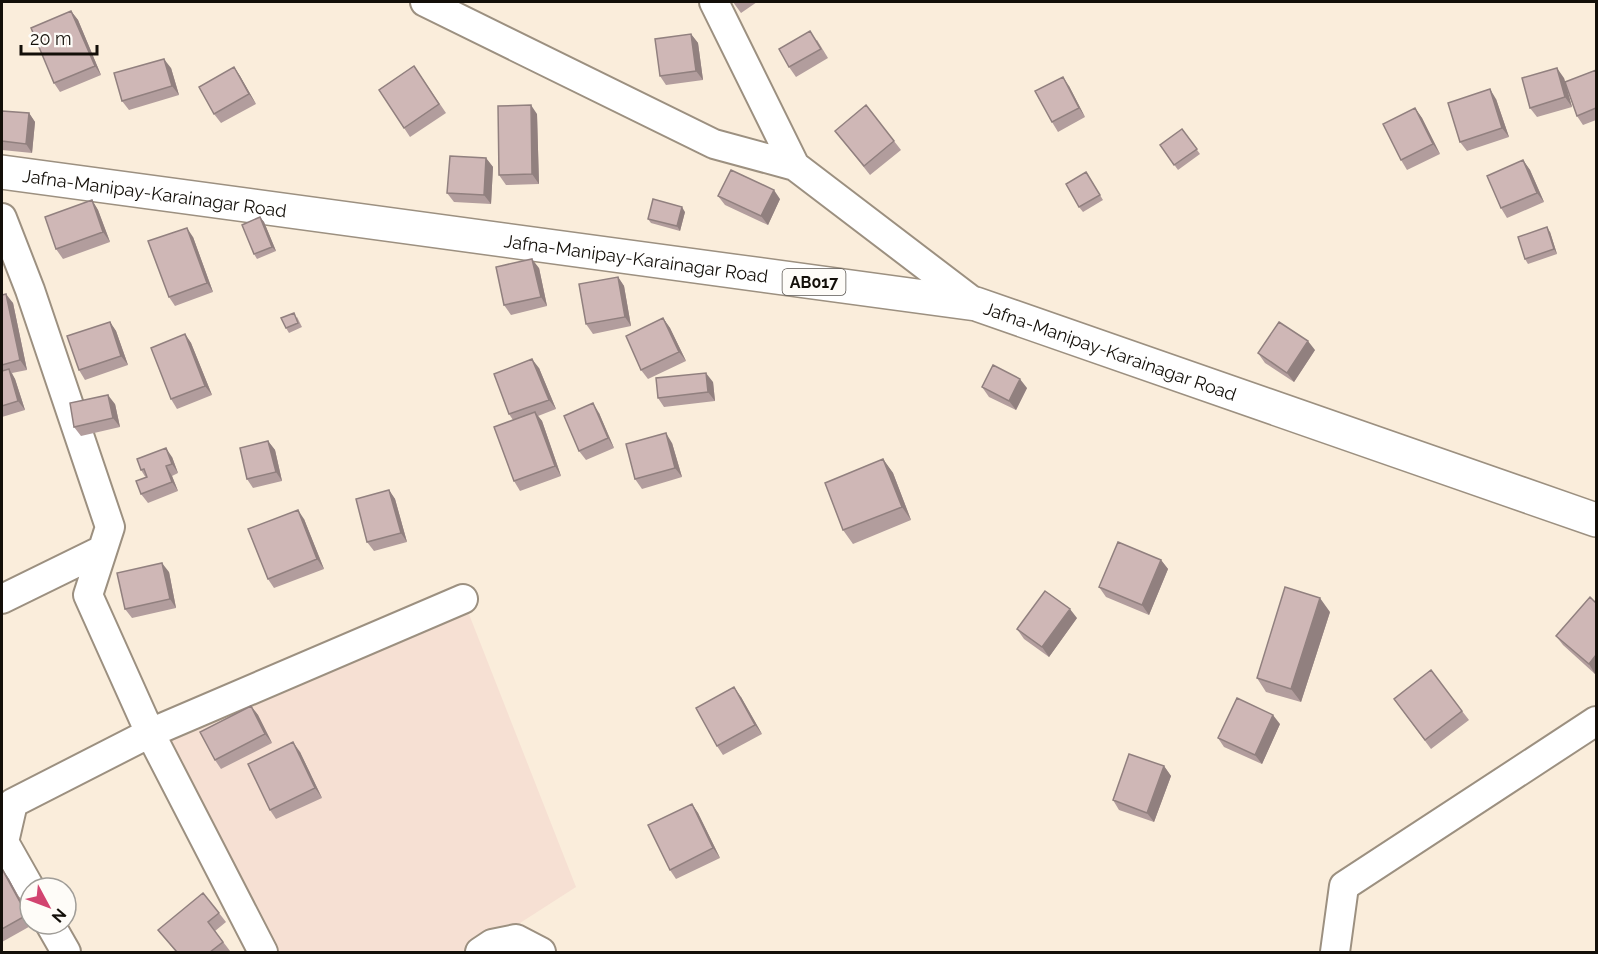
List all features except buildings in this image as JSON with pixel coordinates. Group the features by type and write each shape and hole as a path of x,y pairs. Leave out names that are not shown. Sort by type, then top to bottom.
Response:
{"main road":[{"name":"Jafna-Manipay-Karainagar Road","path":"2,172 976,304 1596,520"}],"street":[{"path":"425,2 714,144 795,166 976,304"},
{"path":"714,2 795,166"},
{"path":"2,218 30,290 110,527 88,595 150,733 263,952"},
{"path":"2,599 102,550"},
{"path":"23,876 4,842 13,803 150,733 463,599"},
{"path":"1335,952 1344,886 1596,721"},
{"path":"57,936 66,952"},
{"path":"480,952 492,944 516,939 541,952"}],"shaded area":[{"path":"463,599 576,887 475,952 263,952 150,733"}]}
